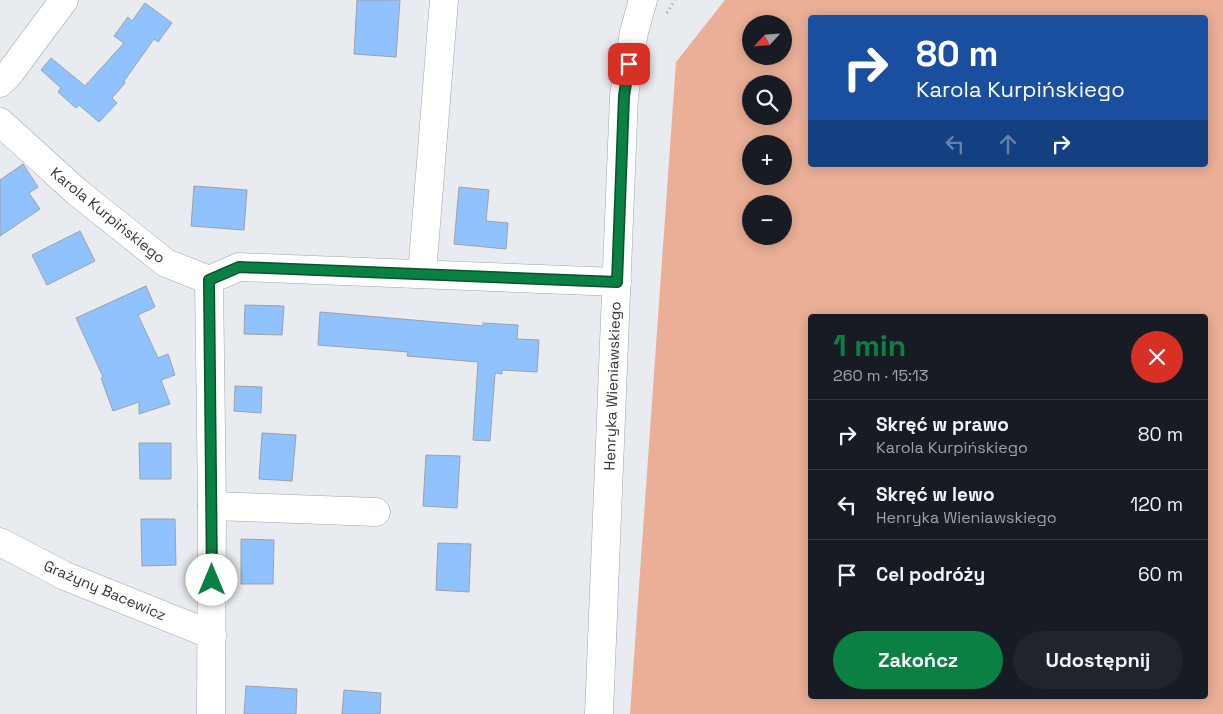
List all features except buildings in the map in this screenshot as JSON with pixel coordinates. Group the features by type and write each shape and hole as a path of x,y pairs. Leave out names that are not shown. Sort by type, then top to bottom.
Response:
{"street":[{"path":"0,83 9,74 64,0"},
{"path":"422,274 444,0"},
{"name":"Henryka Wieniawskiego","path":"599,714 624,96 634,32 643,0"},
{"name":"Karola Kurpińskiego","path":"0,122 77,192 166,263 209,280"},
{"path":"211,714 212,506 209,280 239,267 617,282"},
{"path":"212,506 376,512"},
{"name":"Grażyny Bacewicz","path":"0,542 65,576 212,635"}],"shaded area":[{"path":"725,0 1223,0 1223,714 630,714 676,62"}],"route":[{"path":"212,580 209,280 239,267 617,282 624,96 629,64"}]}
